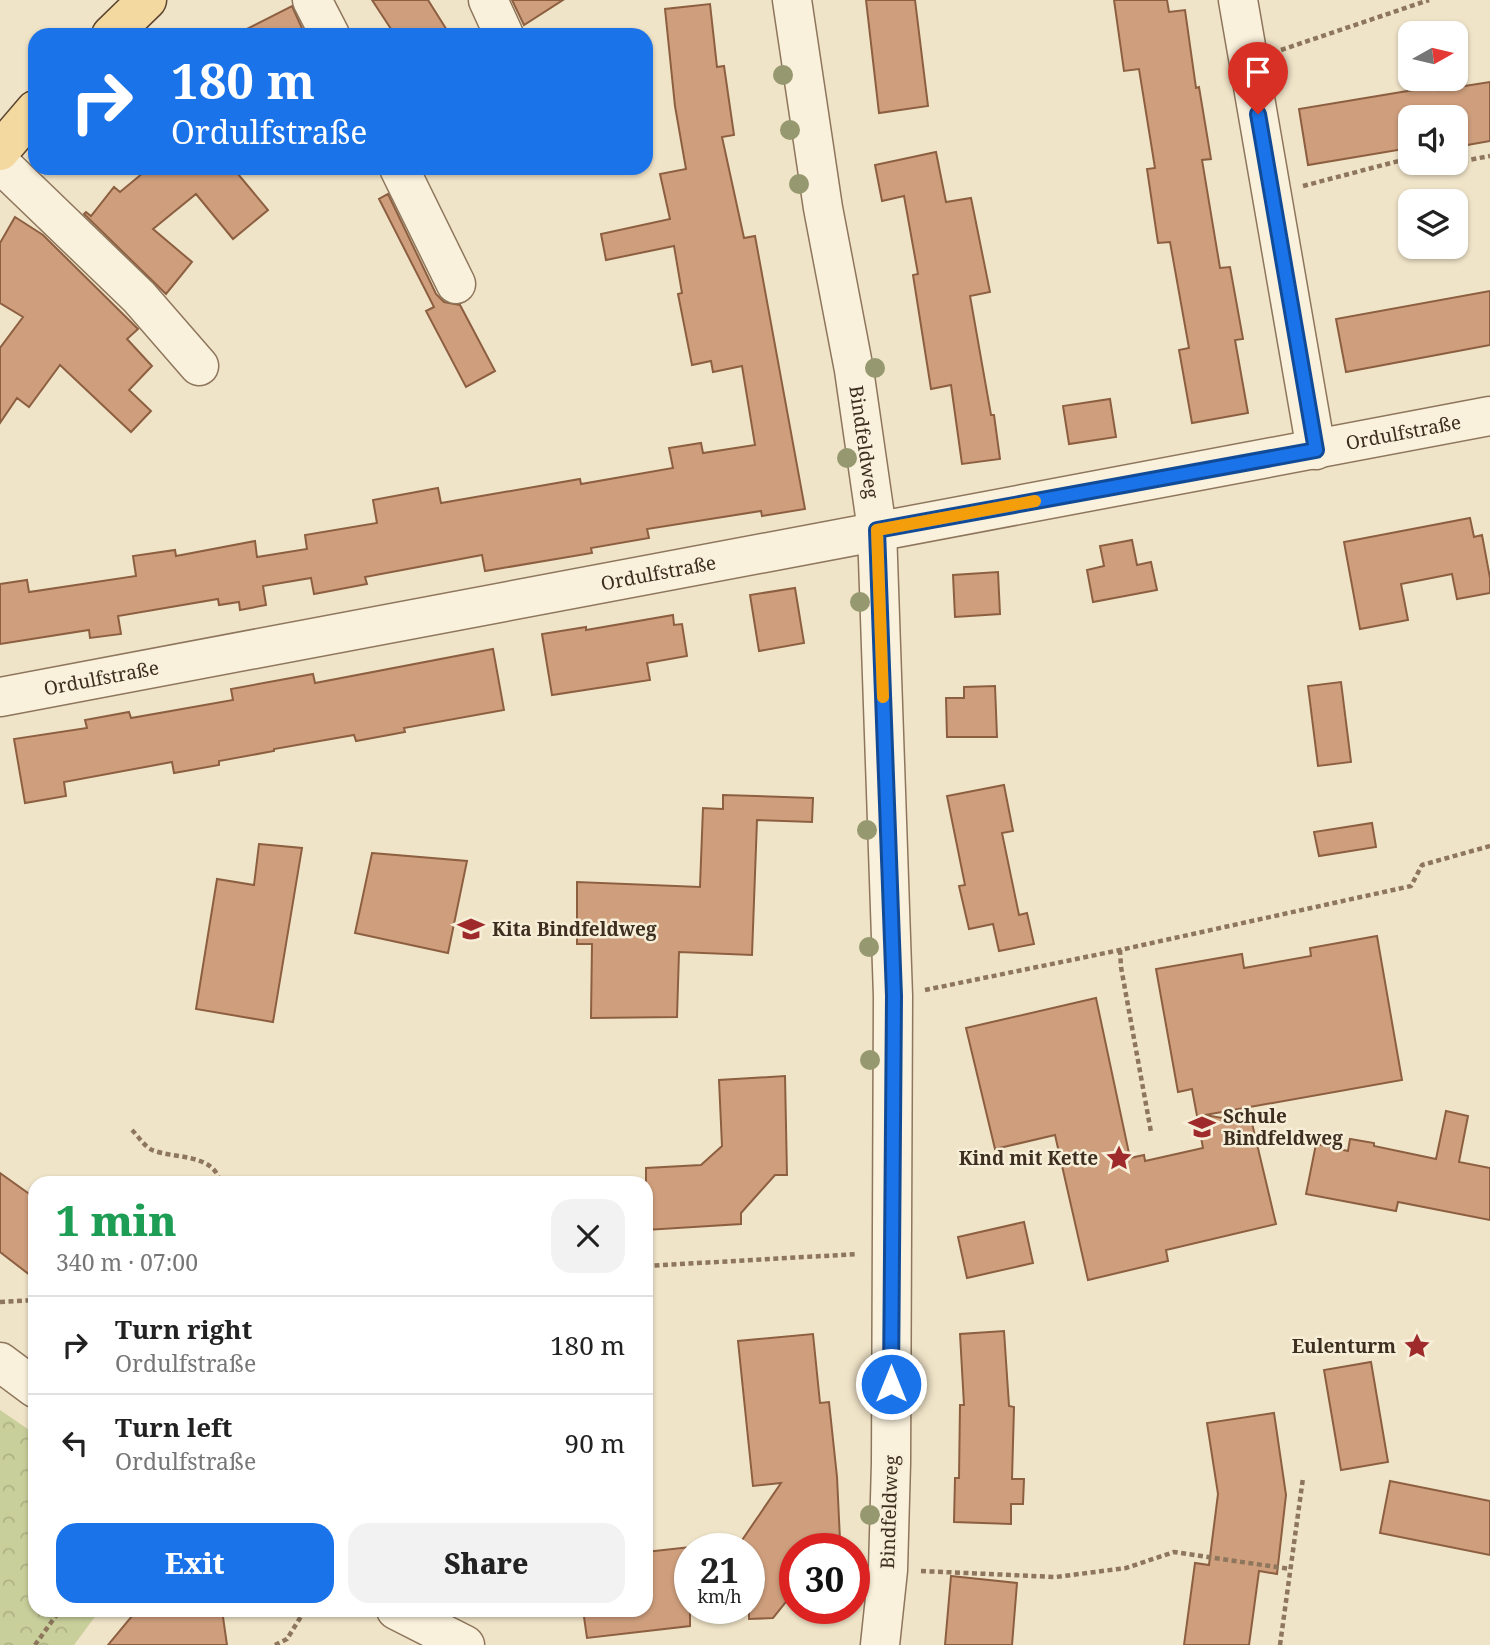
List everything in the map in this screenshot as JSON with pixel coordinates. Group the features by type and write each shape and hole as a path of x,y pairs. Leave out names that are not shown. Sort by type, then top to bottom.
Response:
{"main road":[{"path":"118,28 147,0"},
{"path":"0,151 28,118"}],"street":[{"path":"312,0 327,28"},
{"path":"488,0 501,28"},
{"name":"Bindfeldweg","path":"792,0 823,208 854,370 877,530 894,996 891,1463 888,1570 880,1645"},
{"path":"1238,0 1316,450"},
{"path":"0,163 139,297 198,366"},
{"path":"403,175 456,284"},
{"name":"Ordulfstraße","path":"0,697 1490,416"},
{"path":"0,1362 28,1383"},
{"path":"410,1617 465,1645"}],"path":[{"path":"1248,61 1429,0"},
{"path":"1468,160 1490,156"},
{"path":"1272,194 1398,161"},
{"path":"894,996 1411,886 1422,865 1490,846"},
{"path":"1120,950 1151,1132"},
{"path":"132,1130 150,1149 206,1162 218,1176"},
{"path":"653,1266 863,1254"},
{"path":"0,1302 28,1300"},
{"path":"1280,1645 1303,1478"},
{"path":"946,1571 1012,1577 1056,1577 1126,1568 1174,1552 1290,1569"},
{"path":"35,1645 55,1617"},
{"path":"275,1645 287,1639 301,1617"}],"green space":[{"path":"0,1410 28,1429 28,1617 95,1617 74,1645 0,1645"}],"building":[{"path":"372,0 428,0 446,28 390,28"},
{"path":"512,0 563,0 524,25"},
{"path":"866,0 915,0 928,106 879,113"},
{"path":"1114,0 1167,0 1169,12 1185,10 1196,88 1199,87 1211,159 1202,160 1220,268 1230,267 1243,339 1235,340 1248,413 1192,423 1179,350 1189,348 1170,242 1158,243 1147,169 1155,168 1139,69 1124,71"},
{"path":"710,4 717,67 724,66 734,135 722,137 744,238 755,236 805,509 762,516 761,511 647,529 649,538 591,548 592,553 485,571 482,555 365,577 367,584 314,594 311,578 263,586 266,605 240,610 239,602 219,605 218,599 118,616 121,634 90,638 89,630 0,644 0,584 27,580 29,592 136,576 133,556 175,550 176,556 255,541 257,557 307,549 305,535 377,523 373,500 438,488 441,503 580,479 581,484 673,468 669,448 701,443 703,453 755,445 742,366 713,372 711,361 692,365 678,294 682,293 674,246 606,260 601,234 670,219 660,174 686,169 675,106 665,9"},
{"path":"292,6 302,28 249,28"},
{"path":"1490,82 1490,141 1468,145 1468,105 1398,105 1398,150 1308,165 1299,109 1408,91 1468,91 1468,85"},
{"path":"936,152 946,202 971,198 990,292 970,296 1000,459 962,464 951,385 931,389 913,275 918,274 904,196 882,201 875,165"},
{"path":"141,175 239,175 268,210 233,239 196,194 153,229 192,262 166,294 84,214 86,212 91,216 114,187 120,192"},
{"path":"388,194 436,294 444,302 460,305 495,371 466,387 426,311 434,307 379,199"},
{"path":"15,217 43,235 138,329 127,339 152,366 129,390 151,411 131,432 60,365 29,407 17,398 0,423 0,348 23,317 0,303 0,243"},
{"path":"1490,291 1490,345 1346,372 1336,319"},
{"path":"1110,399 1116,437 1069,444 1063,406"},
{"path":"1470,518 1474,537 1482,535 1490,593 1457,599 1452,574 1401,584 1408,620 1360,629 1344,542"},
{"path":"1132,540 1137,565 1151,562 1157,590 1093,602 1087,570 1104,566 1100,546"},
{"path":"998,572 1000,614 955,617 953,575"},
{"path":"795,588 804,643 759,651 750,595"},
{"path":"673,615 674,625 682,624 687,656 647,663 650,680 552,695 542,634 586,627 586,630"},
{"path":"493,649 504,710 404,728 405,732 356,741 354,735 274,749 219,761 219,765 174,773 172,762 64,782 66,796 25,803 14,739 87,728 85,720 129,712 131,718 233,700 231,689 313,674 315,683"},
{"path":"1341,682 1351,762 1318,766 1308,686"},
{"path":"995,686 997,737 947,737 946,698 964,698 964,687"},
{"path":"1004,785 1013,831 1002,833 1019,915 1027,913 1034,944 999,951 993,924 969,929 959,886 965,885 947,796"},
{"path":"723,795 813,798 812,822 757,820 752,955 679,952 677,1017 591,1018 592,944 577,944 577,882 700,887 703,808 723,809"},
{"path":"1372,823 1376,847 1319,856 1314,832"},
{"path":"259,844 302,848 273,1022 196,1009 217,879 254,885"},
{"path":"372,853 467,861 448,953 355,933"},
{"path":"1377,936 1402,1080 1205,1115 1252,1123 1276,1224 1166,1250 1168,1261 1088,1280 1055,1135 995,1149 966,1028 1096,998 1130,1158 1144,1155 1145,1161 1203,1148 1192,1089 1178,1092 1156,969 1242,954 1244,968 1311,956 1310,948"},
{"path":"785,1076 787,1175 775,1175 741,1213 741,1224 653,1230 653,1176 646,1176 646,1168 701,1165 722,1146 719,1080"},
{"path":"1446,1111 1468,1116 1459,1162 1490,1168 1490,1220 1398,1202 1396,1211 1306,1194 1316,1144 1348,1151 1350,1139 1436,1159"},
{"path":"0,1173 28,1193 28,1274 0,1252"},
{"path":"1024,1222 1033,1263 967,1278 958,1237"},
{"path":"1004,1331 1009,1406 1014,1407 1012,1479 1024,1479 1023,1504 1011,1504 1011,1524 954,1522 955,1478 959,1478 960,1405 964,1405 960,1334"},
{"path":"813,1334 820,1403 829,1402 840,1533 779,1533 779,1611 773,1618 765,1618 765,1533 747,1533 781,1483 753,1486 738,1341"},
{"path":"1371,1362 1388,1462 1341,1470 1324,1370"},
{"path":"1274,1413 1286,1495 1277,1574 1259,1571 1249,1645 1184,1645 1195,1563 1209,1565 1218,1494 1207,1423"},
{"path":"1390,1481 1490,1501 1490,1555 1380,1533"},
{"path":"674,1549 674,1624 690,1626 587,1638 584,1617 653,1617 653,1551"},
{"path":"951,1576 1017,1583 1012,1645 945,1645"},
{"path":"131,1617 223,1617 227,1645 108,1645"}],"slow traffic":[{"path":"883,697 877,530 1035,501"}],"place":[{"name":"Kita Bindfeldweg","path":"471,929"},
{"name":"Schule Bindfeldweg","path":"1202,1127"},
{"name":"Kind mit Kette","path":"1119,1158"},
{"name":"Eulenturm","path":"1417,1346"}],"route":[{"path":"891,1384 894,996 877,530 1316,450 1258,114"}]}
